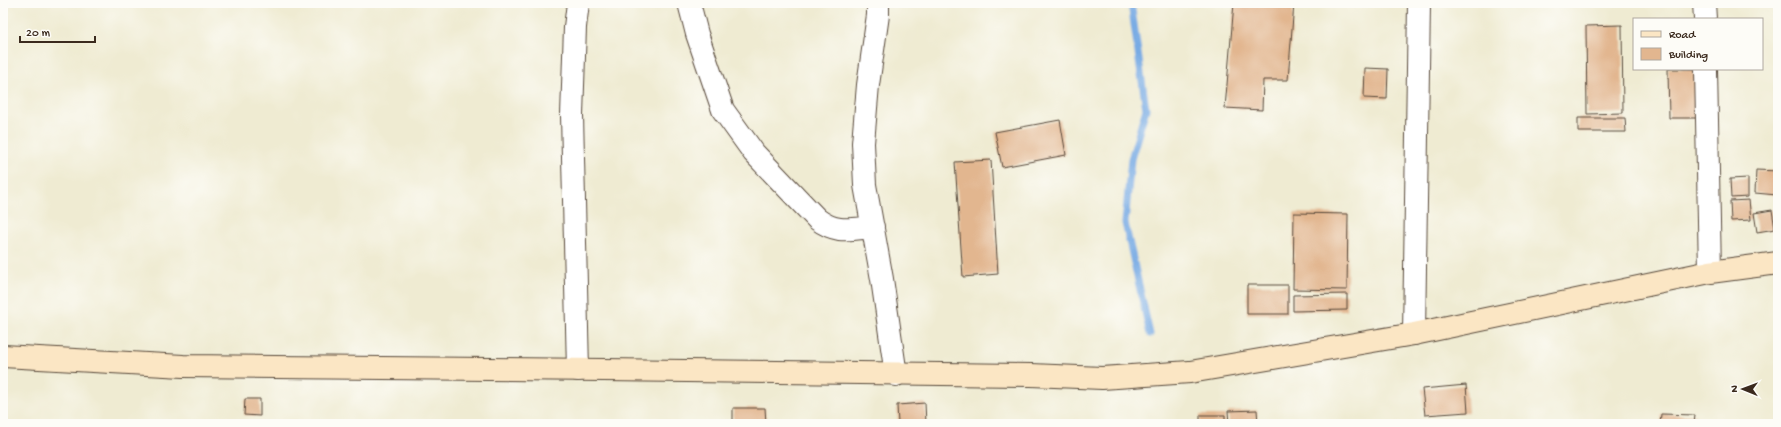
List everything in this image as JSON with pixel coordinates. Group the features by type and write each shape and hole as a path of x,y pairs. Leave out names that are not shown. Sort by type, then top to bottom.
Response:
{"street":[{"path":"578,3 575,27 572,115 578,370"},
{"path":"689,3 723,110 754,153 827,227 839,230 873,227"},
{"path":"878,3 878,15 868,85 863,143 865,185 882,279 896,375"},
{"path":"1414,334 1419,3"},
{"path":"1704,3 1705,18"},
{"path":"1706,70 1710,272"},
{"path":"3,356 183,366 896,375 1030,375 1102,378 1190,372 1414,334 1710,272 1778,263"}],"building":[{"path":"1234,3 1294,3 1288,80 1263,80 1262,110 1225,108"},
{"path":"1622,25 1623,113 1587,114 1586,26"},
{"path":"1365,68 1388,69 1387,99 1364,98"},
{"path":"1668,70 1697,70 1697,118 1669,118"},
{"path":"1578,118 1625,118 1626,132 1578,132"},
{"path":"1060,120 1066,155 1002,167 995,132"},
{"path":"991,160 998,274 963,277 955,162"},
{"path":"1756,170 1778,171 1777,195 1755,193"},
{"path":"1748,178 1748,197 1731,198 1730,179"},
{"path":"1749,200 1751,220 1731,221 1730,201"},
{"path":"1772,210 1775,229 1757,232 1754,213"},
{"path":"1294,213 1348,214 1347,290 1293,289"},
{"path":"1247,285 1288,285 1288,314 1247,314"},
{"path":"1347,294 1347,310 1293,311 1293,295"},
{"path":"1466,385 1468,412 1425,415 1422,389"},
{"path":"245,399 260,399 260,416 244,415"},
{"path":"925,403 926,424 898,424 897,405"},
{"path":"733,408 765,408 766,424 733,424"},
{"path":"1257,410 1258,424 1229,424 1228,411"},
{"path":"1661,414 1695,415 1694,424 1660,424"},
{"path":"1200,415 1225,415 1225,424 1200,424"}],"waterway":[{"path":"1131,3 1146,109 1131,159 1125,223 1150,334"}]}
